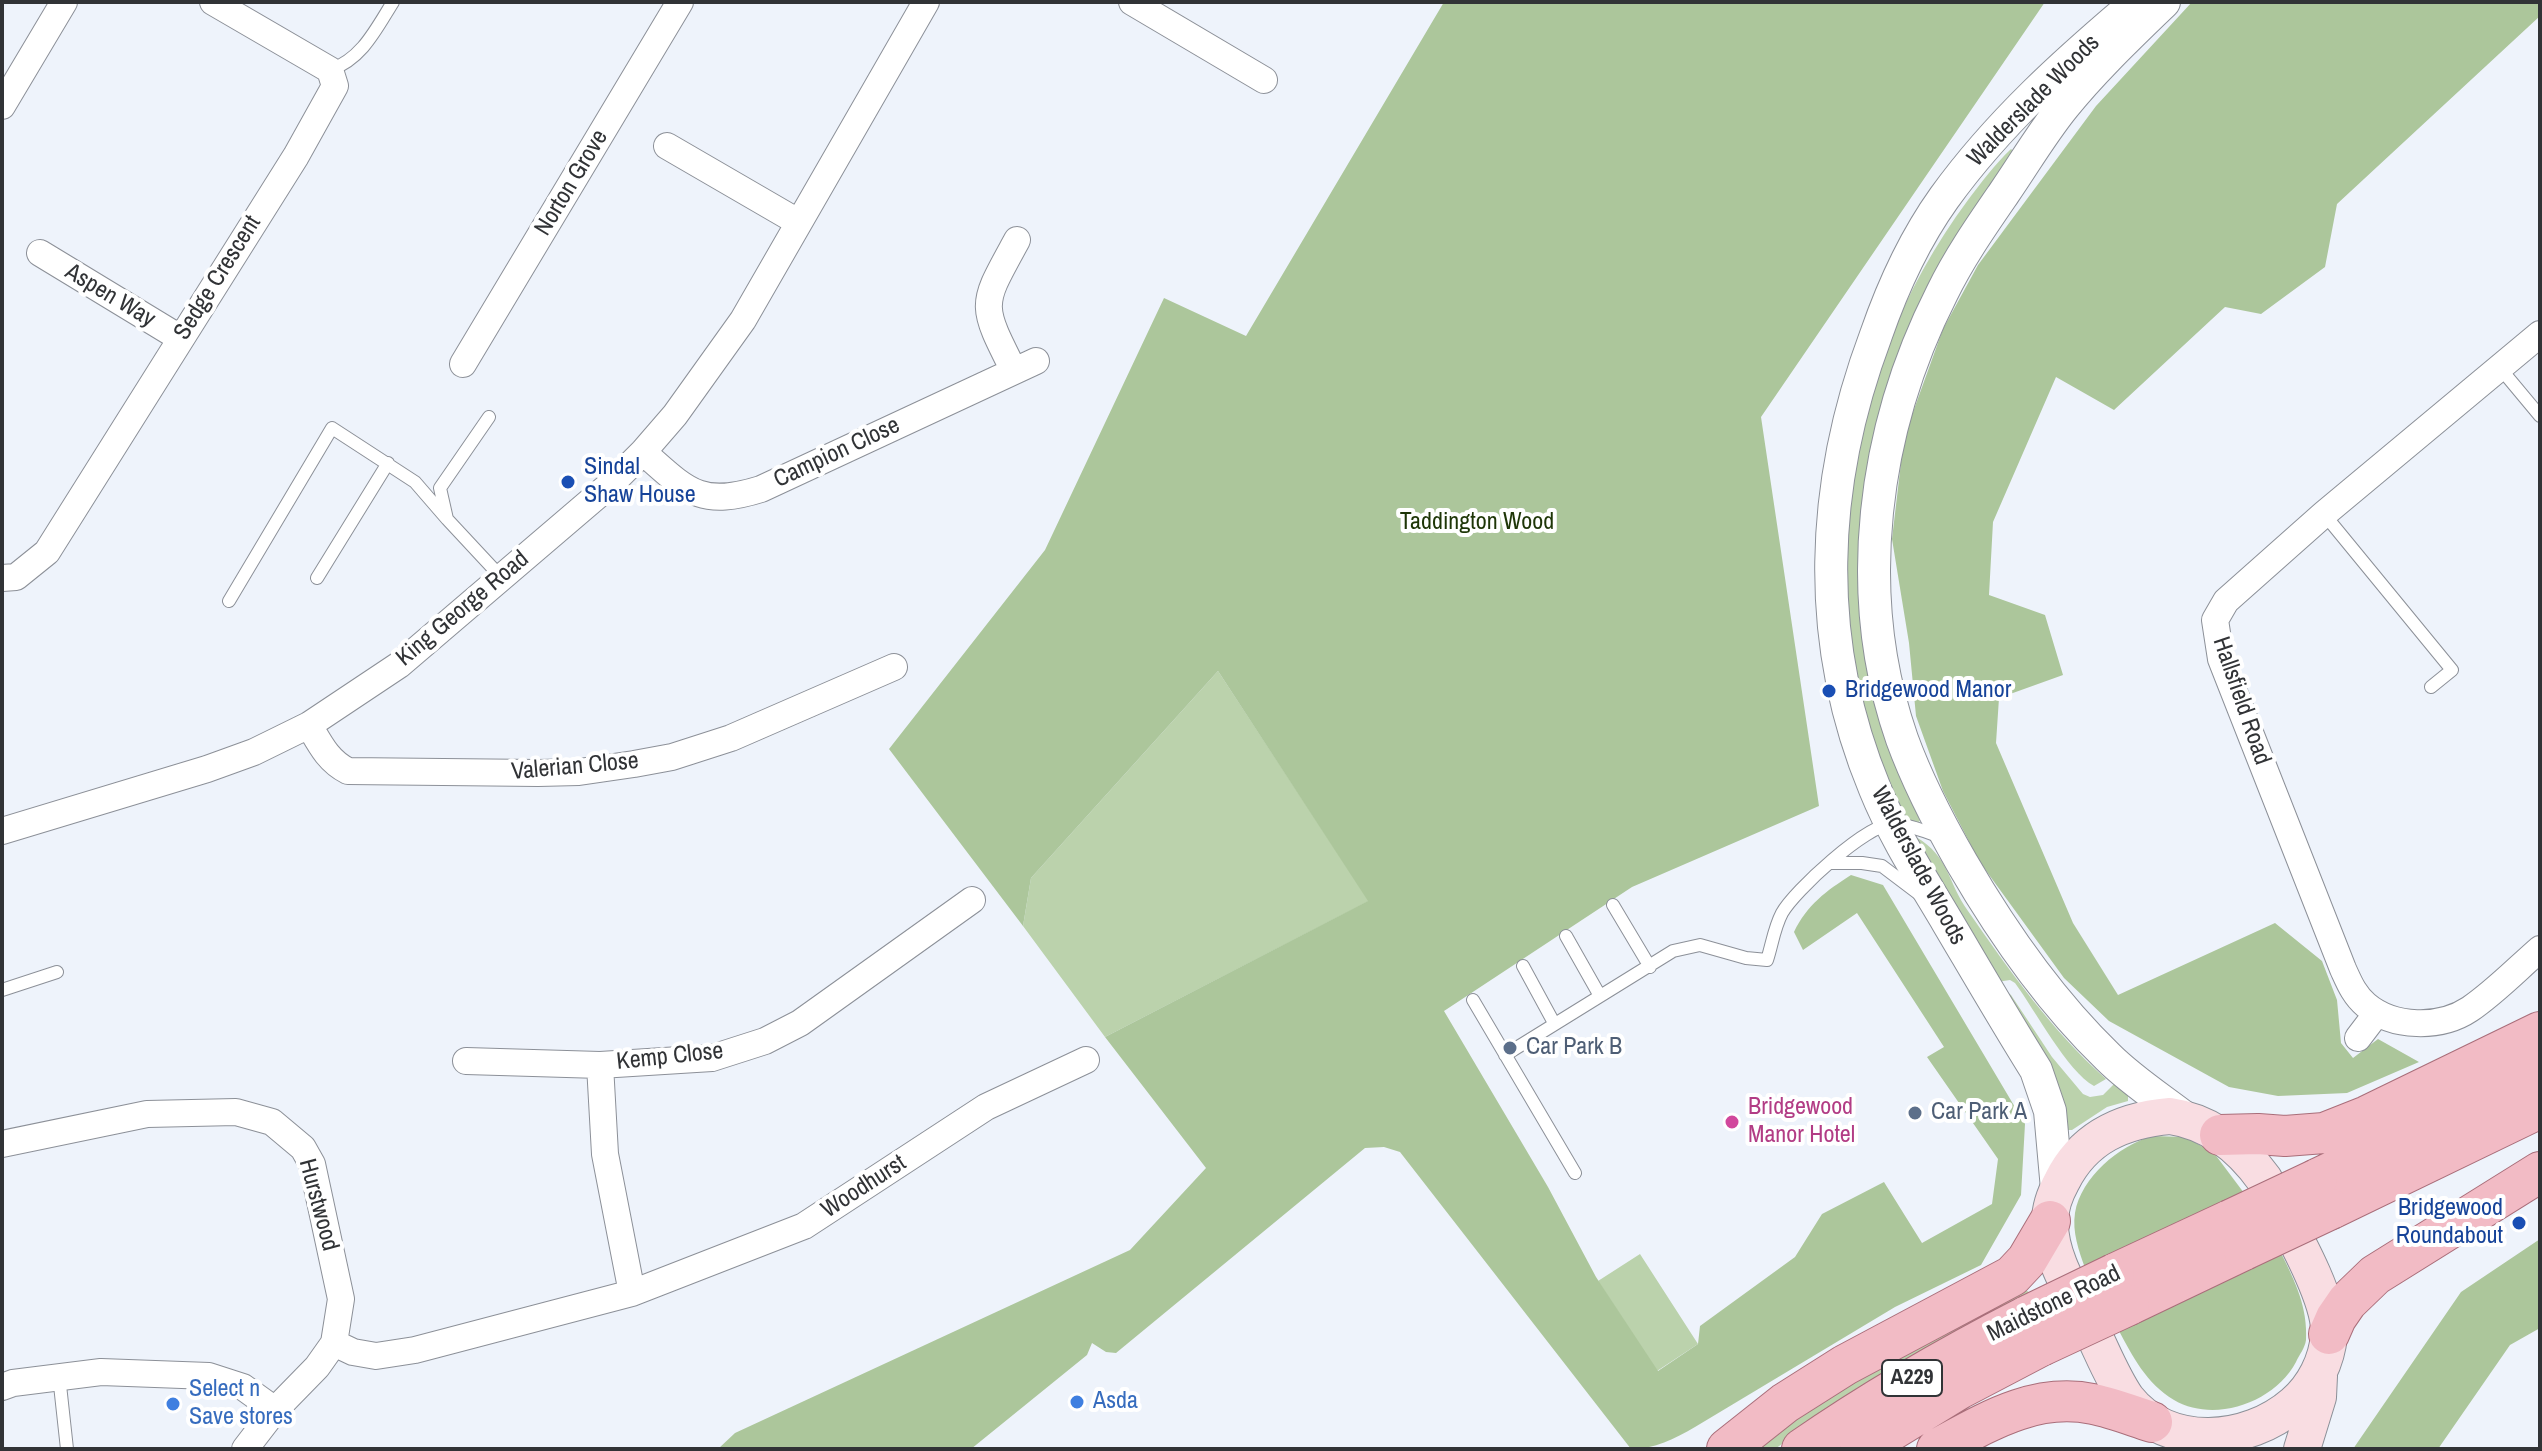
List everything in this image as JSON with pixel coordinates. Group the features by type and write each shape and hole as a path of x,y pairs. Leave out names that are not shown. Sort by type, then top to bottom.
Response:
{"main road":[{"path":"2220,1135 2324,1133 2367,1116 2540,1032"},
{"name":"A229","path":"2324,1194 2540,1072"},
{"name":"A229","path":"2324,1194 2540,1108"},
{"path":"1727,1449 1785,1403 1845,1365 2012,1276 2027,1260 2068,1169 2079,1155 2105,1132 2147,1118 2185,1118 2220,1135 2251,1162 2264,1179 2315,1281 2329,1334"},
{"path":"2302,1449 2318,1397 2319,1374 2329,1334 2347,1302 2375,1275 2540,1172"},
{"name":"Maidstone Road","path":"1802,1449 1943,1358 2034,1331 2324,1194"},
{"path":"2054,1205 2058,1259 2111,1369 2137,1410 2177,1435"},
{"name":"A229","path":"1861,1449 1959,1389 2034,1331"},
{"path":"1937,1449 2000,1416 2041,1402 2094,1404 2177,1435 2221,1438 2251,1431 2296,1403 2319,1374"}],"street":[{"path":"2,106 64,2"},
{"path":"213,2 330,70"},
{"name":"Norton Grove","path":"463,364 680,2"},
{"name":"King George Road","path":"2,831 207,769 254,752 309,725 399,665 606,488 643,452 706,374 743,320 926,2"},
{"path":"1132,2 1264,80"},
{"name":"Walderslade Woods","path":"2054,1205 2054,1136 2045,1091 2036,1070 1890,824 1856,736 1837,649 1831,576 1832,515 1852,407 1887,302 1913,248 1944,199 1999,130 2036,91 2137,2"},
{"name":"Walderslade Woods","path":"2164,2 2099,65 2061,110 1981,227 1942,293 1910,366 1895,410 1877,511 1874,555 1877,612 1890,693 1901,736 1928,803 1989,909 2065,1010 2121,1069 2185,1118"},
{"name":"Sedge Crescent","path":"2,578 16,577 47,552 322,111 335,86 330,70"},
{"path":"667,146 798,222"},
{"name":"Campion Close","path":"643,452 682,485 703,497 743,494 761,489 1025,366 989,319 986,304 989,291 1017,240"},
{"name":"Aspen Way","path":"40,253 180,338"},
{"name":"Hallsfield Road","path":"2377,1013 2354,992 2343,969 2221,659 2215,620 2226,601 2324,514 2540,334"},
{"name":"Valerian Close","path":"309,725 323,751 336,765 348,771 579,772 672,757 731,738 894,667"},
{"name":"Kemp Close","path":"466,1061 600,1065 712,1058 765,1041 800,1023 972,900"},
{"path":"2358,1038 2377,1013 2407,1021 2435,1022 2462,1013 2540,949"},
{"name":"Woodhurst","path":"334,1343 353,1352 376,1356 415,1350 632,1293 804,1226 986,1107 1086,1060"},
{"path":"600,1065 605,1154 632,1293"},
{"name":"Hurstwood","path":"2,1144 147,1114 236,1112 272,1122 303,1148 312,1164 341,1299 334,1343 317,1367 275,1410 245,1449"},
{"path":"2,1387 101,1372 209,1376 243,1387 275,1410"}],"lane":[{"path":"330,70 346,65 364,47 393,2"},
{"path":"2500,368 2540,416"},
{"path":"447,519 440,488 489,417"},
{"path":"229,601 332,428 415,482 501,577"},
{"path":"317,578 388,463"},
{"path":"2324,514 2452,670 2431,687"},
{"path":"1505,1055 1673,951 1700,945 1767,960 1776,927 1789,902 1861,837 1890,824 1948,839"},
{"path":"1832,863 1882,866 1938,906"},
{"path":"1613,905 1650,967"},
{"path":"1566,936 1600,996"},
{"path":"1523,966 1554,1023"},
{"path":"2,990 57,972"},
{"path":"1473,1000 1575,1173"},
{"path":"59,1376 67,1449"}],"green space":[{"name":"Taddington Wood","path":"1444,2 2045,2 1761,417 1819,806 1632,887 1444,1011 1548,1187 1596,1277 1658,1371 1698,1344 1700,1326 1795,1257 1822,1214 1884,1182 1922,1243 1992,1204 1998,1159 1927,1057 1944,1047 1857,913 1803,950 1794,932 1818,899 1851,875 1883,885 2025,1124 2021,1195 1981,1265 1895,1307 1687,1431 1648,1447 1631,1449 1400,1152 1384,1147 1365,1148 1116,1353 1106,1352 1092,1343 1087,1355 971,1449 718,1449 735,1433 1130,1250 1206,1168 1105,1037 1368,901 1218,671 1031,878 1023,926 889,749 1045,550 1164,298 1246,336"},
{"path":"2192,2 2540,2 2540,16 2337,204 2325,267 2261,314 2225,307 2114,410 2056,377 1993,522 1989,595 2045,615 2063,675 1999,698 1996,743 2073,923 2118,995 2275,923 2322,961 2337,1000 2341,1043 2353,1058 2378,1039 2419,1062 2347,1093 2278,1096 2229,1087 2109,1021 2064,978 1979,861 1943,791 1916,716 1909,643 1892,539 1904,437 1943,329 1978,265 2096,106"},
{"path":"2011,149 2015,152 1870,464 1902,779 1920,821 1917,823 1901,816 1871,739 1853,660 1846,579 1849,499 1864,420 1888,343 1923,269 1968,200"},
{"path":"1218,671 1369,901 1105,1037 1023,926 1031,878"},
{"path":"1916,837 1936,853 1968,911 2032,999 2067,1041 2106,1079 2094,1086 2084,1078 2062,1054 2015,983 2010,980 1997,982 1913,839"},
{"path":"2004,990 2011,995 2052,1057 2083,1094 2090,1097 2103,1095 2114,1084 2128,1095 2128,1101 2107,1107 2072,1130 2067,1130"},
{"path":"2152,1136 2185,1137 2214,1153 2244,1193 2085,1268 2074,1220 2085,1187 2115,1155"},
{"path":"2540,1239 2540,1328 2510,1345 2438,1449 2353,1449 2461,1292"},
{"path":"2281,1253 2300,1295 2306,1328 2304,1346 2286,1376 2259,1398 2225,1409 2190,1407 2174,1400 2156,1386 2135,1359 2118,1329"},
{"path":"1640,1254 1698,1344 1657,1371 1598,1281"},
{"path":"2019,1286 2032,1294 1840,1402 1775,1449 1746,1449 1801,1411"}],"place":[{"name":"Sindal Shaw House","path":"568,482"},
{"name":"Bridgewood Manor","path":"1829,691"},
{"name":"Car Park B","path":"1510,1048"},
{"name":"Car Park A","path":"1915,1113"},
{"name":"Bridgewood Manor Hotel","path":"1732,1122"},
{"name":"Bridgewood Roundabout","path":"2519,1223"},
{"name":"Asda","path":"1077,1402"},
{"name":"Select n Save stores","path":"173,1404"}]}
